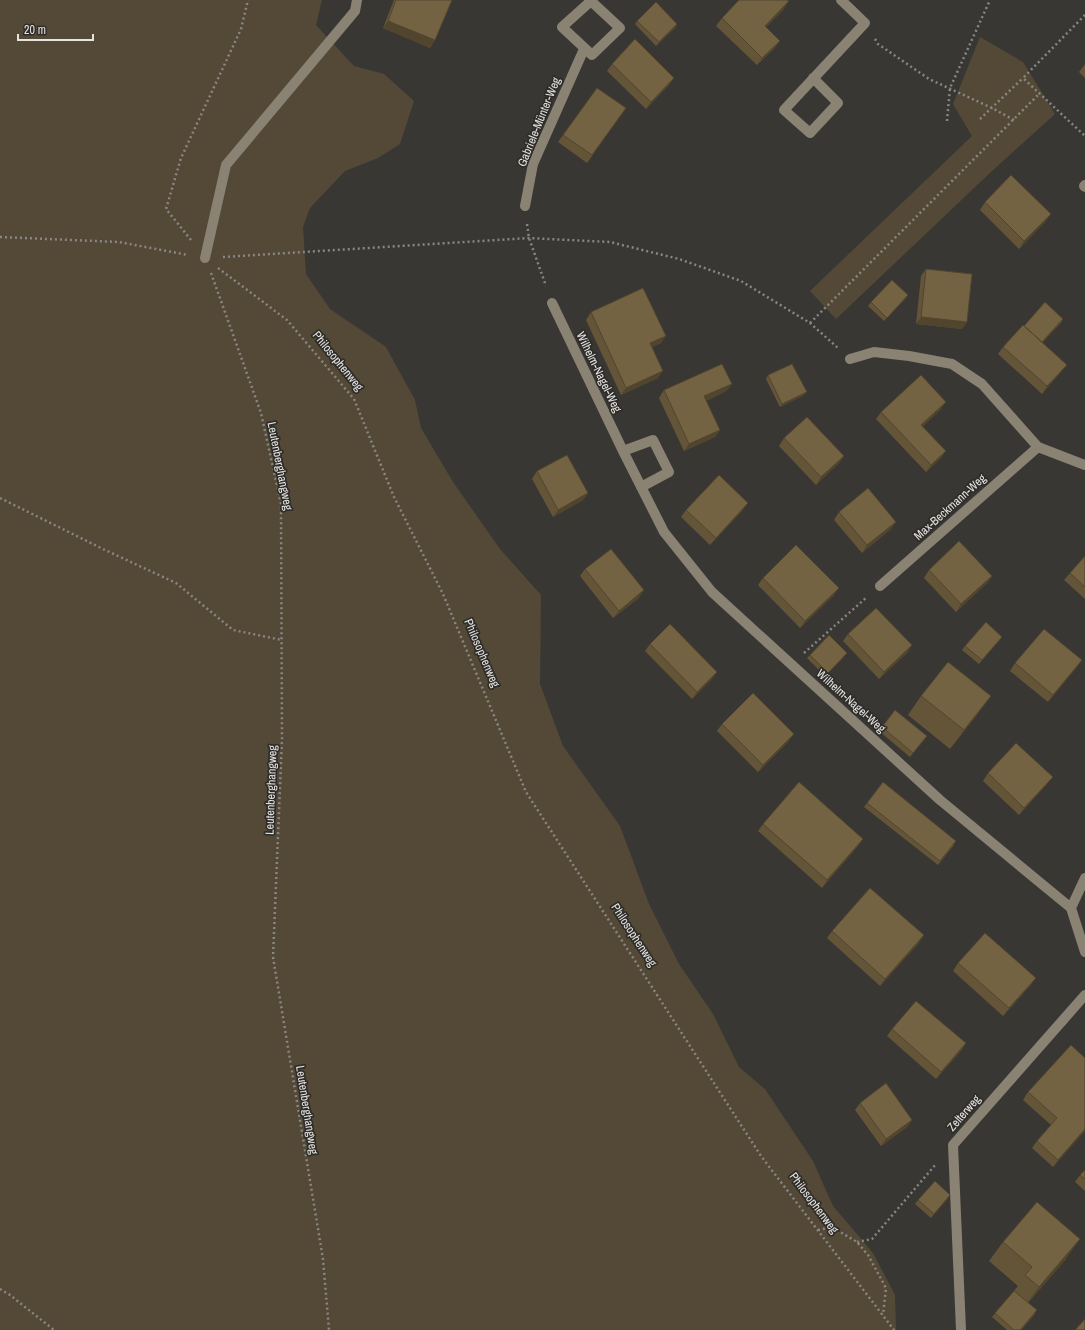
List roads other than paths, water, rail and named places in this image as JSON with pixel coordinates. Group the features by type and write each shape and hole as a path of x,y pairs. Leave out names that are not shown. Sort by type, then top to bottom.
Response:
{"street":[{"path":"206,258 226,165 355,11 357,0"},
{"path":"592,0 620,28 592,55 584,49 562,27 592,0"},
{"path":"813,78 838,103 810,133 784,110 813,78 865,23 842,0"},
{"name":"Gabriele-Münter-Weg","path":"525,206 533,164 584,49"},
{"name":"Wilhelm-Nagel-Weg","path":"552,304 664,532 712,592 940,800 1071,908"},
{"path":"850,359 874,352 909,356 952,364 982,384 1038,446 1085,465"},
{"path":"623,451 653,440 669,472 641,487"},
{"name":"Max-Beckmann-Weg","path":"880,586 1038,446"},
{"path":"1085,878 1071,908 1085,952"},
{"name":"Zelterweg","path":"961,1330 953,1145 1085,995"}]}
